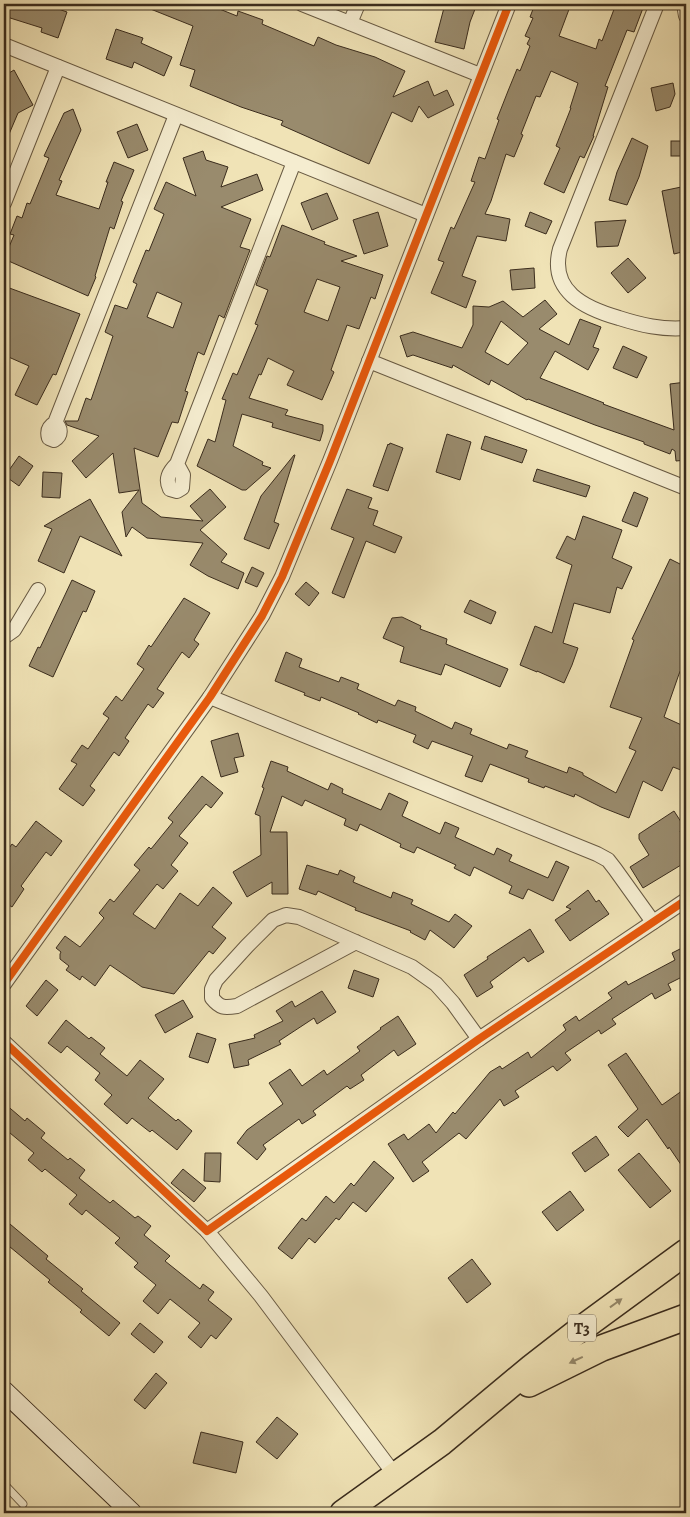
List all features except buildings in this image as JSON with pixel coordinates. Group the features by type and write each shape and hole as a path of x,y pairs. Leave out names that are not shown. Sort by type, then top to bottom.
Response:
{"highway":[{"name":"T3","path":"343,1513 442,1442 576,1332 686,1252"},
{"name":"T3","path":"482,1409 566,1364 602,1348 686,1317"}],"street":[{"path":"302,4 480,75"},
{"path":"350,23 358,4"},
{"path":"4,984 210,697 262,616 282,577 330,462 509,4"},
{"path":"656,4 560,248 558,269 568,292 587,307 642,325 659,328 686,328"},
{"path":"4,45 426,215"},
{"path":"4,203 58,67"},
{"path":"55,423 176,115"},
{"path":"177,464 294,162"},
{"path":"369,361 686,488"},
{"path":"4,637 14,630 38,590"},
{"path":"210,697 597,854 608,860 653,922"},
{"path":"207,1231 479,1040 686,900"},
{"path":"356,942 237,1006 226,1008 218,1005 212,998 212,989 216,980 273,920 286,915 299,917 356,942 412,967 436,984 453,1003 479,1040"},
{"path":"4,1042 207,1231 260,1296 395,1475"},
{"path":"4,1391 132,1513"}],"lane":[{"path":"4,1484 23,1504"}],"cycle path":[{"path":"4,984 210,697 262,616 282,577 330,461 509,4"},
{"path":"4,1042 207,1231 479,1039 686,900"}]}
